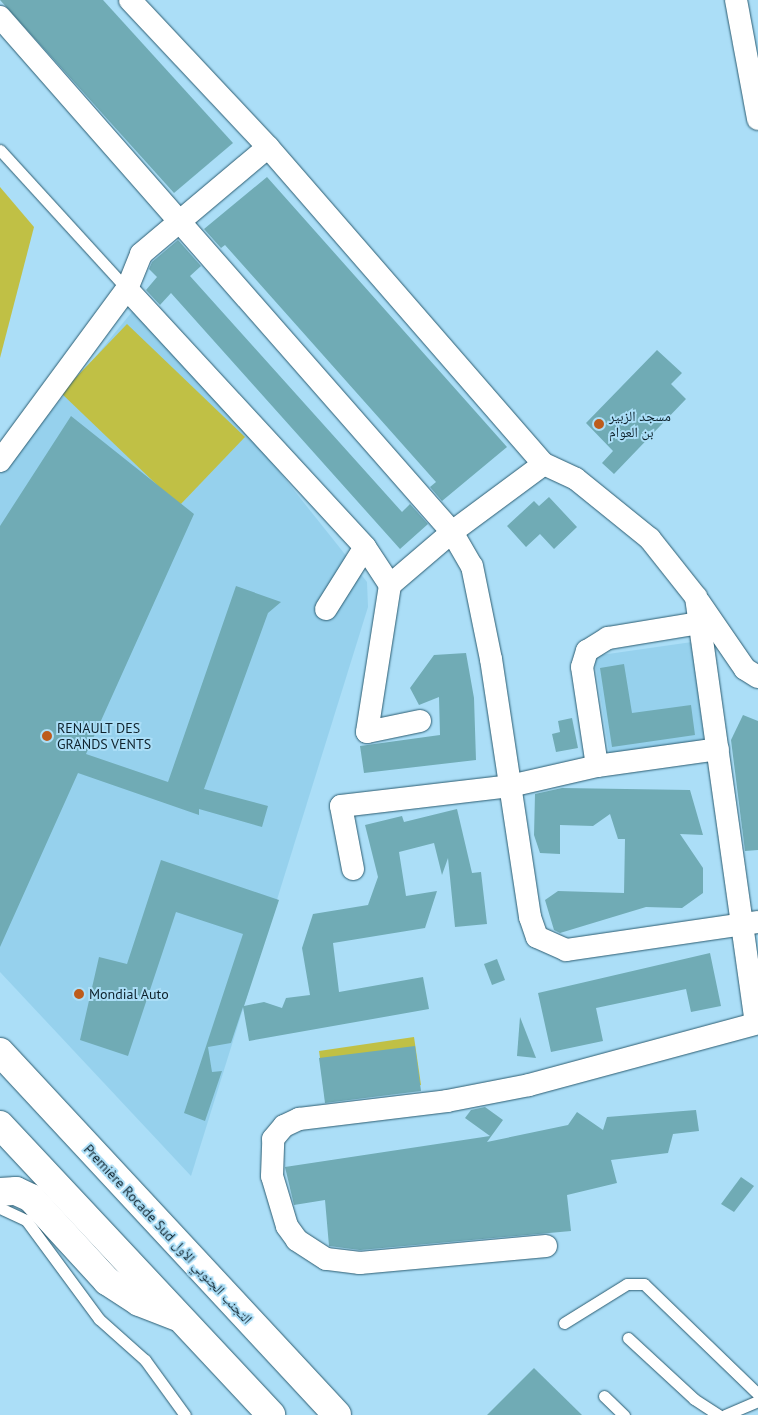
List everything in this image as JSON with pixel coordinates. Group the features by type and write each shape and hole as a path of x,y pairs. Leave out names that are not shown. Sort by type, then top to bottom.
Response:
{"highway":[{"path":"0,1040 124,1186"},
{"name":"Première Rocade Sud التجنب الجنوبي الأول","path":"0,1052 337,1415"},
{"path":"0,1125 183,1318 271,1415"},
{"path":"0,1192 16,1191 32,1198 93,1268 122,1293 183,1318"}],"street":[{"path":"130,0 268,147 544,464 576,479 650,539 696,597 745,669 758,677"},
{"path":"736,0 758,119"},
{"path":"0,17 181,218 452,532 472,566 510,786 530,917 545,944 566,950 750,923"},
{"path":"0,461 127,289 141,254 181,218 268,147"},
{"path":"127,289 365,547 390,585"},
{"path":"420,721 367,732 390,585 452,532 544,464"},
{"path":"326,609 365,547"},
{"path":"546,1246 360,1263 326,1259 297,1240 286,1226 272,1176 273,1139 284,1126 300,1119 447,1101 529,1085 757,1023 750,923 718,749 696,597"},
{"path":"597,766 582,667 587,651 608,638 700,623"},
{"path":"352,869 341,806 510,786 597,766 718,749"}],"lane":[{"path":"0,150 127,289"},
{"path":"0,1208 26,1220 98,1319 145,1360 185,1415"},
{"path":"564,1322 627,1284 644,1284 758,1394"},
{"path":"628,1338 694,1399 719,1415"},
{"path":"604,1396 624,1415"},
{"path":"725,1415 758,1401"}],"shaded area":[{"path":"0,187 34,227 0,358"},
{"path":"136,307 254,440 367,582 368,607 191,1176 0,972 0,474"},
{"path":"127,324 245,437 179,506 61,393"},
{"path":"692,642 705,748 610,759 594,656"},
{"path":"414,1037 421,1085 326,1099 319,1051"}],"building":[{"path":"0,0 103,0 233,143 174,193"},
{"path":"267,177 507,447 442,501 430,487 436,482 225,245 221,248 204,229"},
{"path":"178,240 201,266 190,276 402,512 410,504 428,524 400,549 171,293 160,305 146,290 157,277 149,269 152,262"},
{"path":"657,350 682,373 671,384 686,399 614,474 602,463 613,451 586,423"},
{"name":"RENAULT DES GRANDS VENTS","path":"71,416 194,514 86,754 168,782 236,586 281,602 268,613 204,789 268,806 262,827 199,809 199,815 78,773 0,947 0,526"},
{"path":"549,497 577,527 554,549 540,534 526,547 507,526 534,501 539,506"},
{"path":"466,653 474,698 476,760 364,773 360,746 440,735 439,697 419,705 410,688 434,655"},
{"path":"624,664 632,713 691,705 695,735 612,747 600,668"},
{"path":"743,715 758,721 758,850 745,851 731,740"},
{"path":"572,718 578,748 556,752 552,734 560,732 558,721"},
{"path":"562,788 690,790 703,835 680,834 703,868 703,893 682,908 646,907 560,933 554,930 545,900 558,891 624,893 625,839 618,839 610,814 593,826 560,825 560,854 540,853 534,835 535,794"},
{"path":"457,809 472,873 481,872 487,924 455,927 448,858 442,875 434,843 399,852 406,896 437,891 425,928 333,943 339,992 423,977 429,1009 249,1041 243,1007 231,1043 208,1047 212,1072 222,1071 205,1121 184,1113 243,934 176,912 128,1056 80,1040 99,957 127,964 161,860 279,900 244,1006 264,1002 282,1008 286,998 310,995 302,948 313,914 368,905 378,877 365,825 402,816 404,822"},
{"path":"710,953 721,1006 691,1012 686,989 596,1008 603,1041 551,1052 538,993"},
{"path":"497,959 505,980 492,985 484,964"},
{"path":"520,1017 536,1058 517,1056"},
{"path":"415,1046 421,1091 325,1103 319,1058"},
{"path":"485,1107 503,1120 487,1142 568,1125 577,1112 603,1130 607,1117 696,1110 699,1131 673,1134 668,1153 611,1160 617,1183 567,1195 571,1231 360,1250 329,1246 325,1200 294,1205 285,1167 490,1136 465,1118 471,1110"},
{"path":"741,1177 754,1186 734,1212 721,1204"},
{"path":"534,1368 582,1415 487,1415"}],"place":[{"name":"مسجد الزبير بن العوام","path":"599,424"},
{"name":"RENAULT DES GRANDS VENTS","path":"47,736"},
{"name":"Mondial Auto","path":"79,994"}]}
